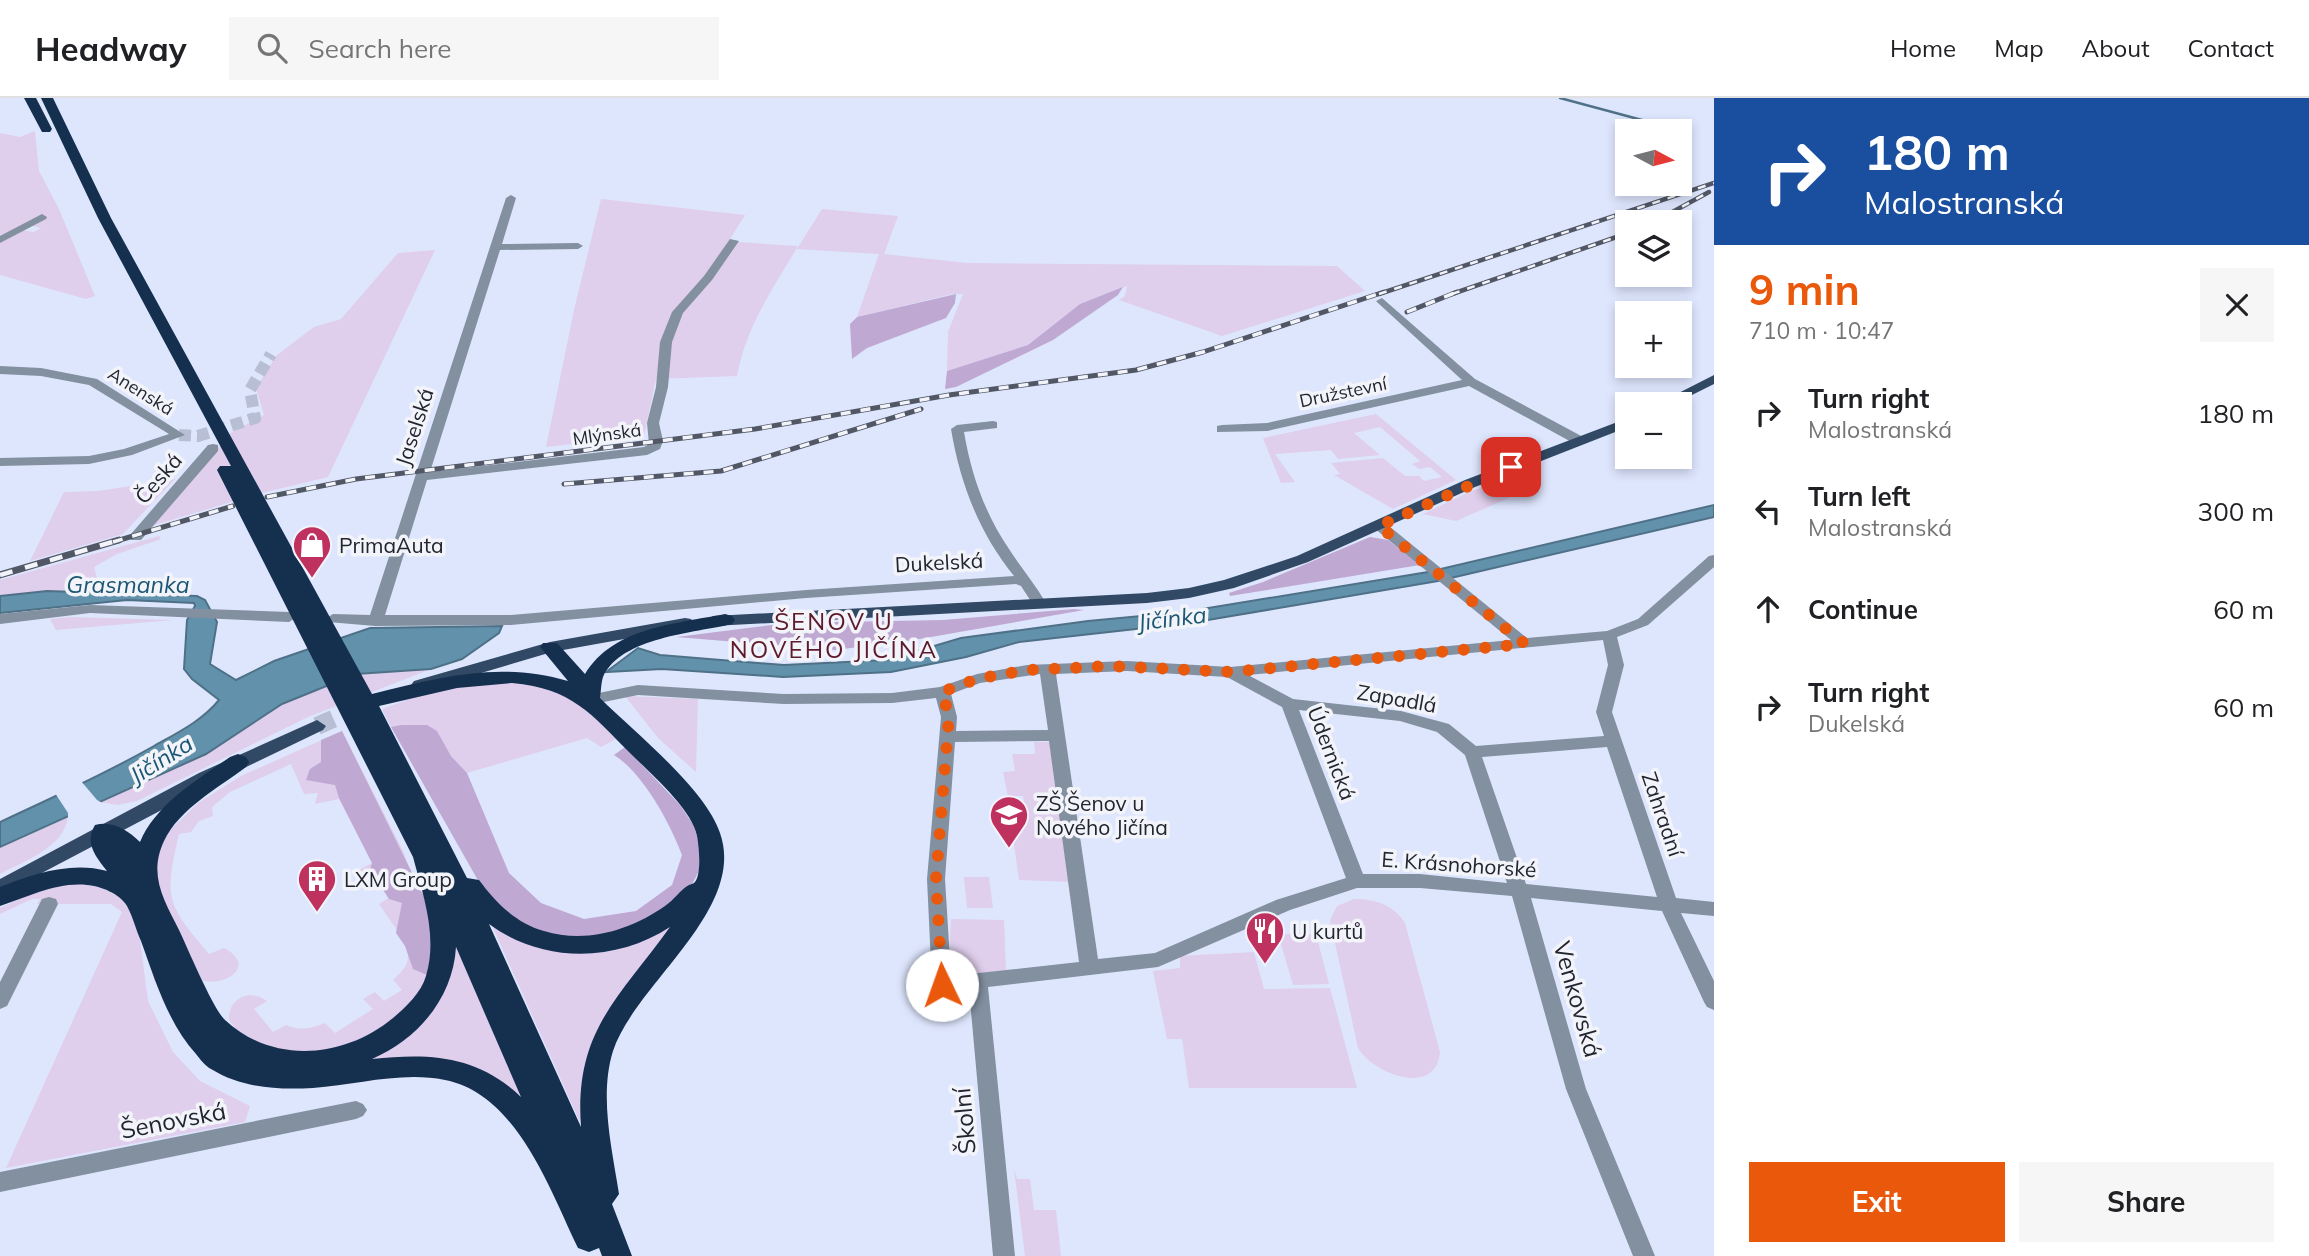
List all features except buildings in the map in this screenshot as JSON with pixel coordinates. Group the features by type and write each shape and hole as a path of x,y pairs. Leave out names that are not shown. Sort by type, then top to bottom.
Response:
{"highway":[{"path":"30,98 201,406"},
{"path":"47,98 201,406 433,852 550,1132 602,1245"},
{"path":"583,693 602,663 622,646 639,639 725,620"},
{"path":"546,648 542,659 546,669 583,693 688,801 704,823 712,847 707,882 697,908 685,929 627,999 611,1024 600,1052 594,1085 602,1245"},
{"path":"377,700 465,679 493,676 522,677 583,693"},
{"path":"238,762 180,808 154,835 144,862 142,895 193,1034 220,1060 256,1075 305,1078 414,1065 443,1067 476,1078 508,1100 528,1124 602,1245"},
{"path":"103,831 102,844 142,895 206,1015 220,1033 251,1051 274,1059 295,1062 330,1061 356,1055 393,1035 423,1006 441,970 444,934 433,852"},
{"path":"433,852 497,917 530,935 570,945 607,943 657,926 681,910 707,882"},
{"path":"0,897 52,878 85,877 142,895"}],"main road":[{"path":"1688,392 1714,379"},
{"path":"377,700 546,648 654,627 725,620 1168,596 1229,586 1266,574 1379,526 1464,486 1615,427"},
{"path":"0,888 103,831 238,762 317,726"}],"street":[{"name":"Jaselská","path":"375,621 511,198"},
{"path":"0,240 42,217"},
{"name":"Mlýnská","path":"420,477 647,451 655,446 657,441 653,423 662,387 666,342 678,312 708,278 734,241"},
{"path":"495,247 579,246"},
{"path":"1382,301 1471,383 1580,441"},
{"name":"Anenská","path":"0,370 41,372 93,382 179,435 128,452 89,460 0,462"},
{"name":"Družstevní","path":"1222,429 1266,427 1471,383"},
{"path":"993,425 957,429 962,463 984,522 1018,579"},
{"name":"Česká","path":"135,537 213,448"},
{"path":"1379,526 1525,644"},
{"path":"583,693 638,690 784,699 892,698 942,692 977,679 1047,669 1119,666 1230,672 1609,635 1643,622 1714,559"},
{"name":"Dukelská","path":"333,619 524,619 806,594 1018,579 1018,591 1031,604"},
{"path":"0,619 90,610 289,617"},
{"name":"Zahradní","path":"1609,635 1616,665 1604,712 1670,906 1714,1002"},
{"path":"1047,669 1090,968"},
{"name":"Údernická","path":"1230,672 1289,704 1356,881"},
{"path":"942,692 949,716 947,737 1057,735"},
{"name":"Zapadlá","path":"1289,704 1401,716 1443,728 1472,752"},
{"name":"E. Krásnohorské","path":"947,737 936,879 942,985 1158,961 1283,905 1356,881 1420,881 1714,909"},
{"path":"1472,752 1614,741"},
{"name":"Venkovská","path":"1472,752 1519,890 1576,1089 1644,1256"},
{"path":"0,1001 49,904"},
{"name":"Školní","path":"978,981 1003,1256"},
{"name":"Šenovská","path":"0,1182 356,1110"}],"shaded area":[{"path":"35,131 39,171 59,209 95,296 86,299 0,275 0,243 22,230 34,232 41,228 30,225 0,238 0,133 20,137"},
{"path":"601,199 745,215 727,244 737,242 798,246 754,324 737,376 656,379 644,436 546,447 574,310"},
{"path":"822,209 898,216 884,254 967,263 1337,266 1365,291 1222,336 1119,300 1125,296 1127,286 1080,304 1028,345 947,371 948,332 963,294 952,294 857,317 879,254 797,249"},
{"path":"435,250 328,477 258,494 148,527 232,432 264,415 256,388 277,355 314,327 341,319 398,253"},
{"path":"1123,287 1118,295 1053,340 956,387 945,389 947,371 1028,345 1080,304"},
{"path":"956,294 955,303 946,318 867,348 852,359 850,324 857,317"},
{"path":"1376,414 1456,480 1393,509 1334,475 1340,474 1331,463 1383,458 1405,476 1419,476 1424,481 1442,477 1430,467 1419,469 1412,464 1420,461 1380,427 1354,433 1380,455 1338,459 1331,450 1275,454 1295,482 1281,483 1263,438"},
{"path":"1524,473 1527,490 1456,521 1423,514 1469,492"},
{"path":"175,479 123,534 30,561 64,492 99,491"},
{"path":"159,536 161,539 117,554 94,567 98,583 95,593 47,591 0,596 0,580"},
{"path":"1370,537 1388,540 1420,565 1230,596 1229,593 1263,582"},
{"path":"1084,610 914,640 835,650 676,637 789,623 943,620"},
{"path":"71,617 173,620 56,630 50,619"},
{"path":"431,669 308,717 137,801 118,805 99,802 206,754 282,704 356,674"},
{"path":"510,679 560,691 590,713 616,739 601,747 587,738 467,773 451,756 437,731 401,725 391,727 382,709 429,692"},
{"path":"625,696 698,699 696,772 658,738"},
{"path":"427,725 437,731 451,756 467,773 509,873 541,903 584,919 636,911 672,885 682,855 670,828 645,786 625,763 614,755 625,747 680,805 694,826 700,847 699,871 687,894 640,929 571,941 534,932 488,898 391,727"},
{"path":"342,731 403,851 437,948 417,1004 353,1050 296,1054 258,1045 235,1028 229,1020 236,1001 247,995 254,995 267,1001 254,1009 273,1032 286,1025 306,1028 325,1023 335,1033 373,1009 363,999 375,992 384,1001 402,990 393,980 408,961 405,945 379,904 389,898 370,870 359,875 359,870 372,863 339,799 315,804 318,793 304,794 291,764 230,792 212,807 213,816 199,821 191,832 179,834 171,873 172,899 184,923 209,954 224,948 238,961 238,968 234,973 220,981 200,980 153,883 157,852 169,831 198,803 241,776"},
{"path":"342,731 428,905 436,933 432,977 413,969 405,946 396,933 402,903 389,899 370,870 372,863 335,785 306,780 310,769 321,762 321,740"},
{"path":"1034,742 1050,742 1071,882 1019,880 1010,816 1026,815 1023,796 1008,796 1003,772 1015,771 1012,754 1035,754"},
{"path":"68,817 65,828 51,845 0,874 0,847"},
{"path":"964,877 989,877 993,908 967,908"},
{"path":"69,881 111,892 132,912 138,924 148,1001 173,1052 200,1081 250,1106 245,1122 6,1168 122,912 111,904 37,904 40,899 32,899 0,914 0,908"},
{"path":"1354,899 1369,900 1390,907 1405,923 1440,1052 1436,1066 1428,1074 1416,1078 1389,1073 1366,1058 1358,1048 1330,920 1337,906"},
{"path":"951,919 1004,920 1006,970 963,976 949,959"},
{"path":"675,921 621,996 584,1123 579,1120 493,928 494,924"},
{"path":"1278,934 1316,934 1329,984 1293,985"},
{"path":"453,946 457,948 520,1092 518,1097 481,1073 362,1065 397,1038"},
{"path":"1254,952 1264,989 1330,988 1357,1088 1189,1088 1182,1039 1167,1039 1153,971 1180,968 1180,956"},
{"path":"1014,1169 1017,1179 1030,1179 1034,1210 1056,1210 1061,1256 1025,1256"}],"water":[{"name":"Jičínka","path":"1714,505 1714,517 1438,581 1190,623 1019,642 966,657 891,672 783,677 662,669 606,672 638,648 660,655 784,665 887,660 961,638 1088,621 1184,612 1428,572"},
{"name":"Jičínka","path":"47,591 197,596 205,600 217,622 210,664 236,680 274,661 370,628 502,626 499,633 462,659 431,669 356,674 282,704 206,754 0,847 0,822 97,776 171,736 197,720 219,700 192,679 184,669 187,620 194,603 127,600 0,613 0,596"}],"pier":[{"path":"81,781 97,800 104,804 68,821 68,813 55,793"}],"waterway":[{"path":"1560,98 1638,119"}],"tunnel":[{"path":"179,435 198,436 255,418 250,390 271,354"},
{"path":"317,726 362,706"}],"railway":[{"path":"1379,294 1714,183"},
{"path":"1676,210 1709,192"},
{"path":"1452,294 1615,238"},
{"path":"267,497 356,479 755,429 949,395 1136,370 1203,352 1384,292"},
{"path":"1452,294 1457,292"},
{"path":"1407,312 1452,294"},
{"path":"564,484 721,471 921,409"},
{"path":"113,542 233,506"},
{"path":"0,575 119,540"}],"place":[{"name":"PrimaAuta","path":"312,579"},
{"name":"ZŠ Šenov u Nového Jičína","path":"1009,849"},
{"name":"LXM Group","path":"317,913"},
{"name":"U kurtů","path":"1265,965"}],"district":[{"name":"ŠENOV U NOVÉHO JIČÍNA","path":"834,635"}],"route":[{"path":"942,985 936,879 949,716 942,692 977,679 1027,670 1128,666 1230,672 1525,644 1379,526 1511,467"}],"water label":[{"name":"Grasmanka","path":"128,584"}]}
